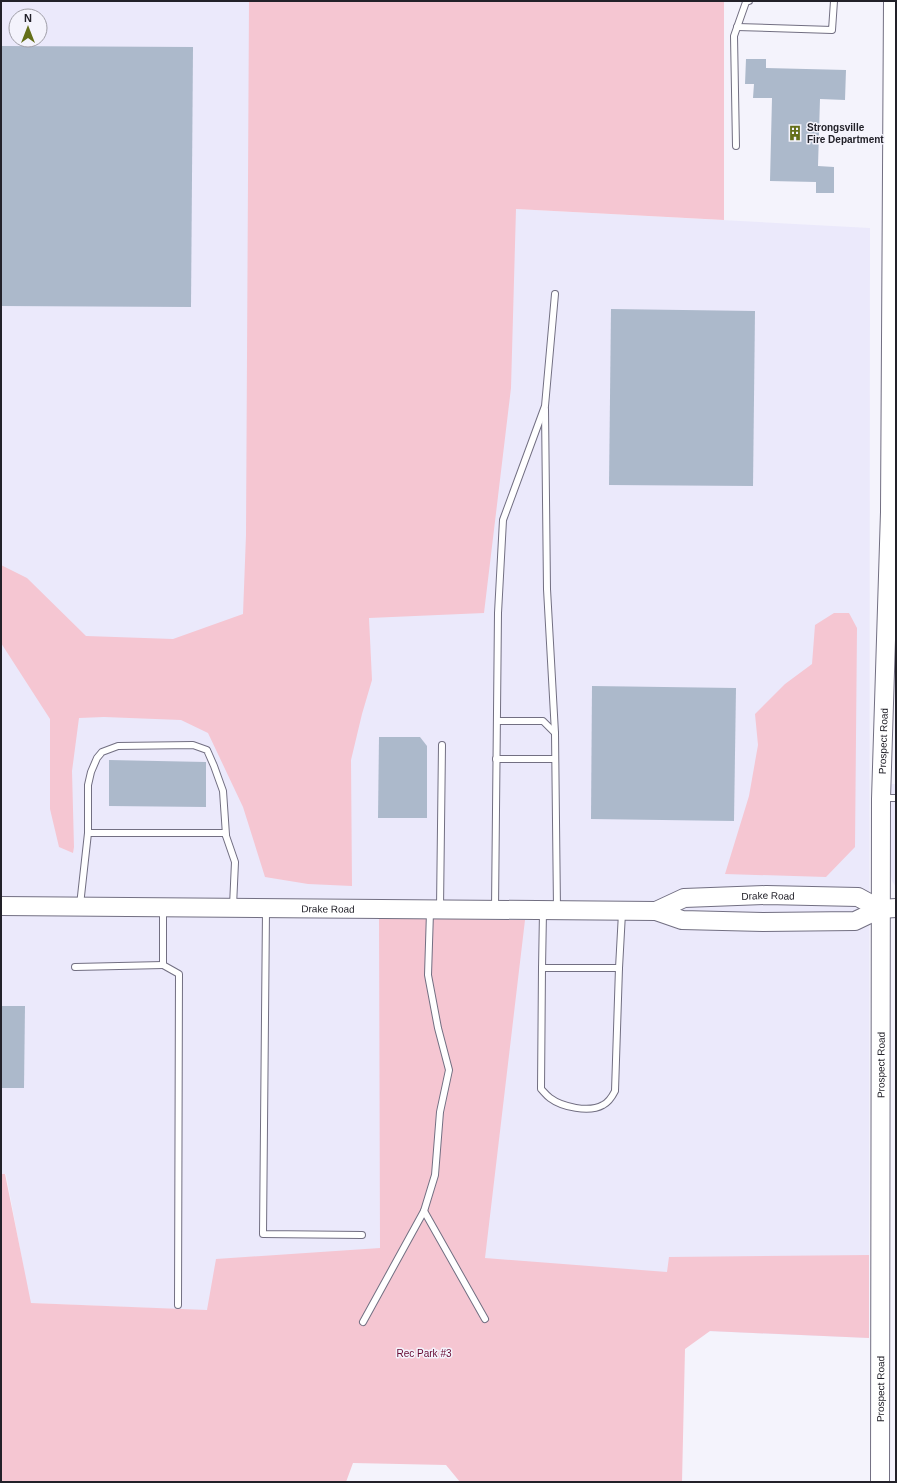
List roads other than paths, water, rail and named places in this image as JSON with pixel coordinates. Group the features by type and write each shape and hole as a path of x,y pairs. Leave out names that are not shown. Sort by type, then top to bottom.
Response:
{"street":[{"name":"Prospect Road","path":"880,1482 888,909 893,1"},
{"name":"Drake Road","path":"656,911 684,898 766,895 858,897 888,909"},
{"name":"Drake Road","path":"1,906 656,911 682,920 763,922 855,921 888,909"}],"lane":[{"path":"736,146 734,36 746,2 749,1"},
{"path":"737,27 832,30 834,1"},
{"path":"555,294 545,406 547,590 555,759 550,911 542,968 541,1089 550,1098 569,1107 588,1109 603,1106 611,1099 614,1091 622,911"},
{"path":"495,910 498,613 504,520 545,406"},
{"path":"497,721 543,721 555,734"},
{"path":"79,907 88,833 88,785 91,772 97,758 102,752 118,746 193,745 207,750 223,791 226,835 235,862 232,908"},
{"path":"363,1322 424,1211 435,1175 440,1112 449,1070 438,1028 428,975 435,910 442,745"},
{"path":"496,759 555,759"},
{"path":"88,833 225,833 226,835"},
{"path":"163,908 163,965"},
{"path":"266,908 262,1234 362,1235"},
{"path":"75,967 163,965 179,974 178,1305"},
{"path":"542,968 619,968"},
{"path":"424,1211 485,1319"}],"place":[{"name":"Strongsville Fire Department","path":"795,133"}],"park label":[{"name":"Rec Park #3","path":"424,1353"}]}
